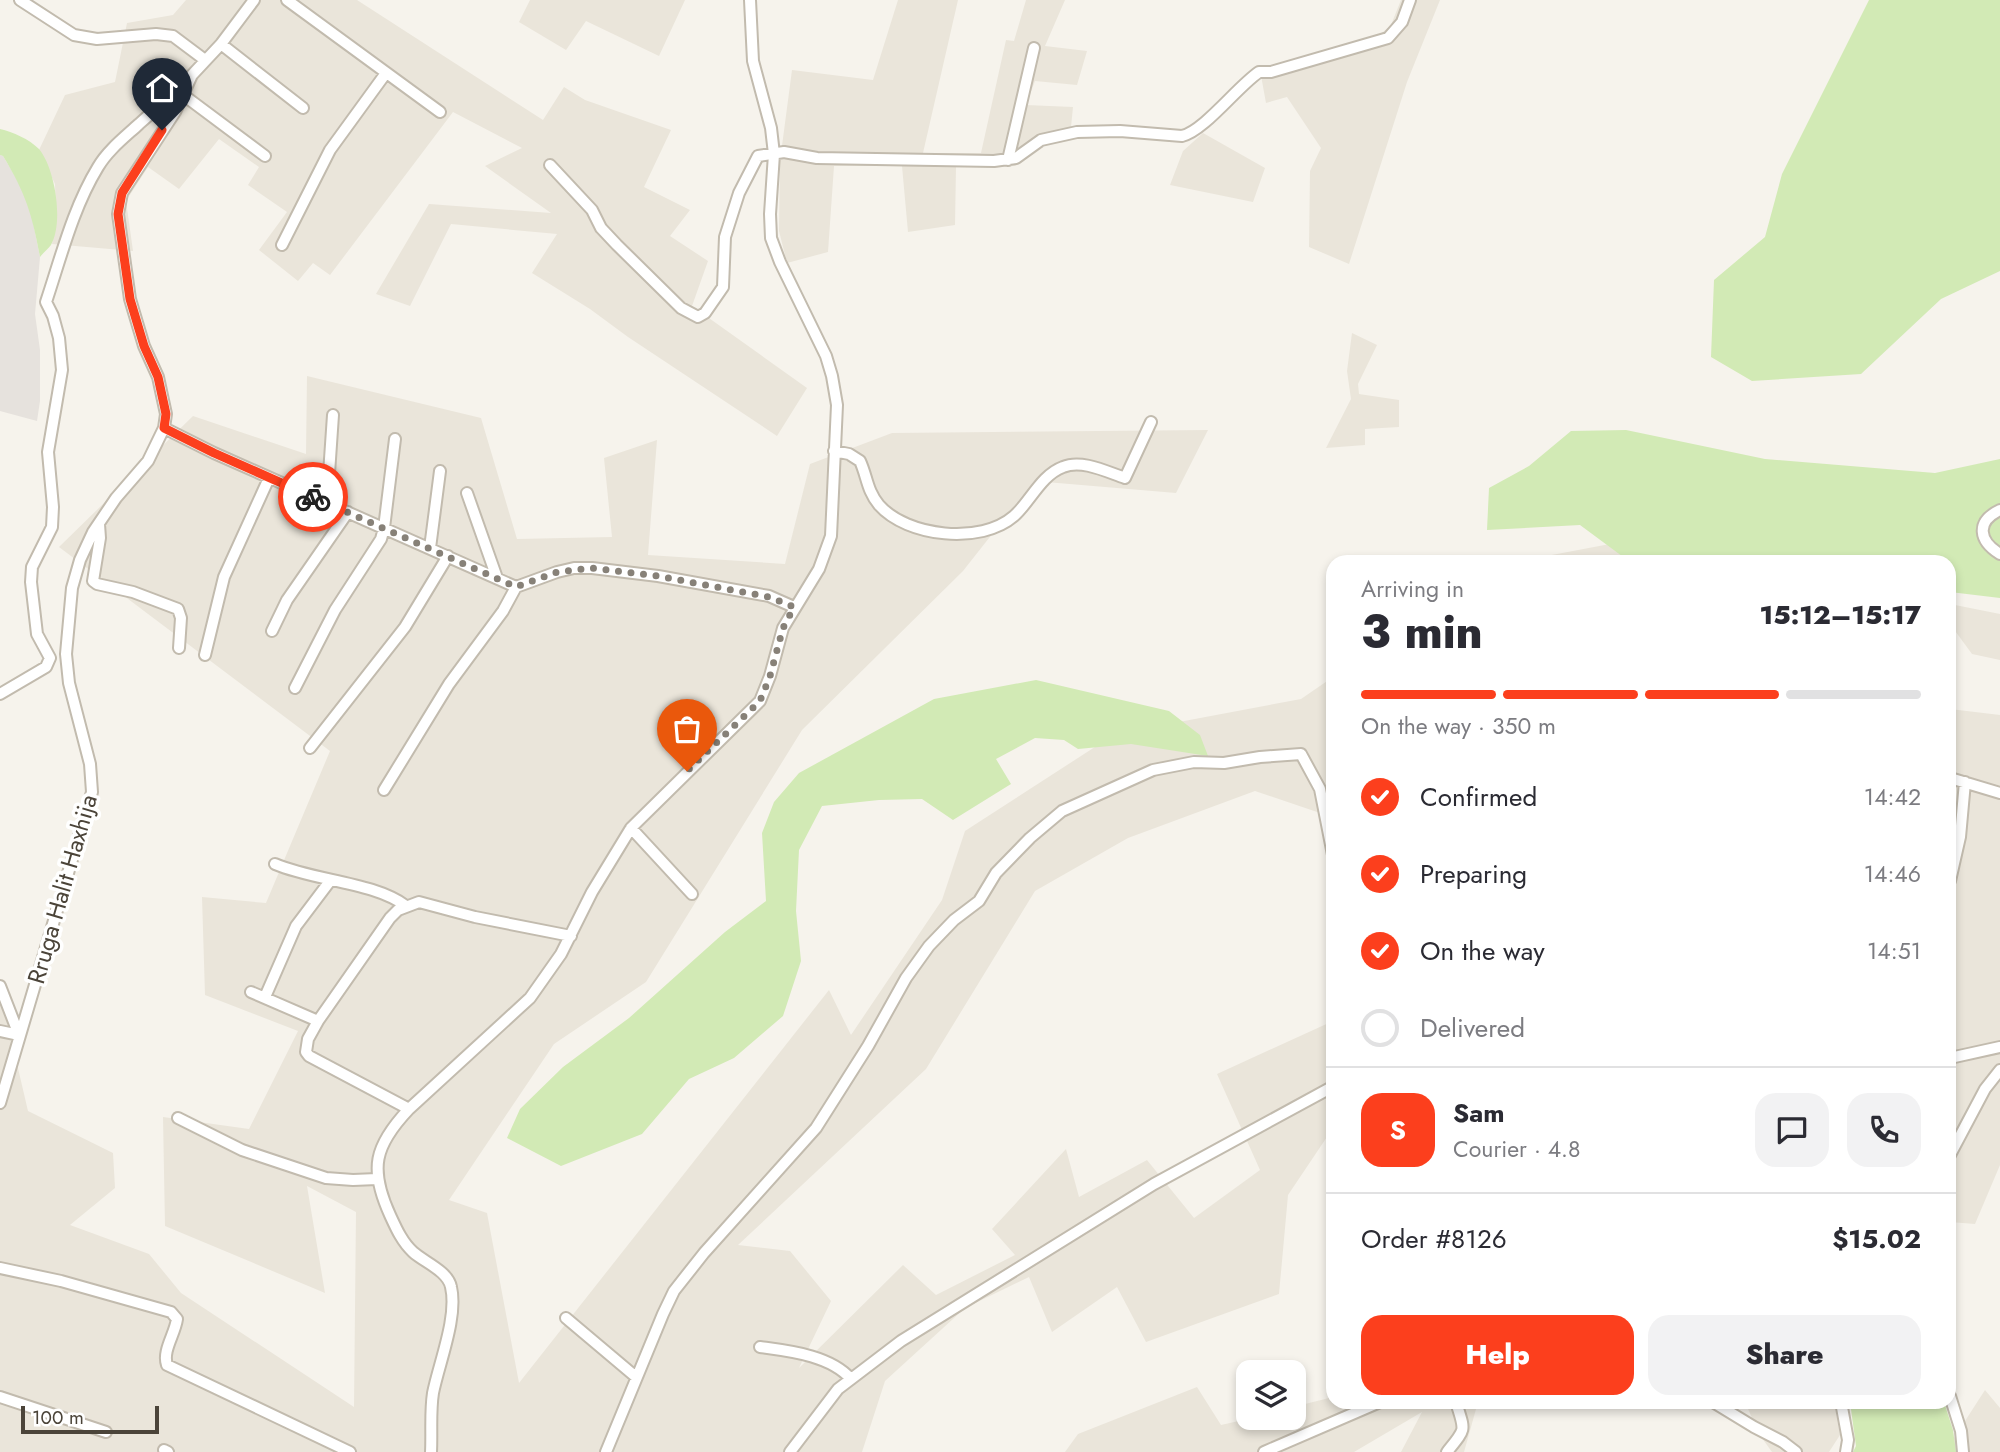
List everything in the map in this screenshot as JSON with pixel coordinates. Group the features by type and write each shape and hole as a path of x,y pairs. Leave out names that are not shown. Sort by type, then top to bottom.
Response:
{"street":[{"path":"20,0 74,35 97,39 156,34 173,36 205,60"},
{"name":"Rruga Halit Haxhija","path":"0,1103 92,792 92,773 69,683 66,650 75,576 80,559 99,524 116,498 148,461 164,428 166,414 158,377 144,346 130,299 118,214 119,203 142,160 175,112 192,75 221,44 254,0"},
{"path":"287,0 440,112"},
{"path":"431,1452 433,1397 449,1325 452,1288 443,1274 407,1245 391,1216 377,1179 377,1163 382,1149 395,1125 409,1109 530,998 552,969 592,892 631,828 760,701 783,628 819,569 831,536 836,405 832,376 826,356 771,238 774,154 771,128 753,61 750,0"},
{"path":"550,165 593,210 601,228 617,245 681,308 698,317 705,313 723,287 724,237 739,193 758,156 792,152 817,158 1008,160 1016,158 1041,140 1077,132 1120,131 1182,136 1192,133 1259,72 1270,72 1388,38 1402,22 1410,0"},
{"path":"221,44 303,108"},
{"path":"1008,160 1034,48"},
{"path":"282,245 330,150 386,73"},
{"path":"0,694 46,667 50,658 37,634 31,582 32,567 52,527 48,452 62,370 59,338 46,302 79,207 99,164 159,106 182,94 265,156"},
{"path":"327,503 333,415"},
{"path":"834,452 849,454 860,461 869,491 882,508 895,517 929,531 945,534 978,533 1015,515 1046,479 1065,466 1079,465 1125,478 1151,422"},
{"path":"164,428 269,478 516,587"},
{"path":"295,688 335,611 381,539 395,439"},
{"path":"430,548 440,471"},
{"path":"205,655 224,577 269,478"},
{"path":"467,493 497,578"},
{"path":"2000,510 1988,518 1982,531 1987,544 2000,554"},
{"path":"272,631 287,600 348,512"},
{"path":"99,524 100,538 93,581 178,609 179,648"},
{"path":"310,748 405,627 448,556"},
{"path":"384,790 449,684 503,611 516,587 557,572 592,568 658,576 769,597 794,607"},
{"path":"48,653 66,650"},
{"path":"606,1452 674,1291 704,1253 816,1128 917,961 943,930 979,901 996,873 1047,822 1080,801 1139,775 1166,766 1194,762 1224,763 1301,754 1326,792"},
{"path":"1956,780 2000,793"},
{"path":"1956,851 1965,782"},
{"path":"631,828 692,894"},
{"path":"275,864 296,873 390,895 406,906"},
{"path":"265,997 296,926 330,881"},
{"path":"409,1109 306,1052 306,1046 318,1021 390,918 406,906 419,902 475,917 570,936"},
{"path":"0,986 19,1035"},
{"path":"251,992 318,1021"},
{"path":"0,1031 19,1035"},
{"path":"1956,1057 2000,1047"},
{"path":"1956,1144 1985,1089 2000,1070"},
{"path":"790,1452 829,1399 850,1379 901,1341 1103,1214 1326,1090"},
{"path":"178,1118 242,1150 326,1178 377,1179"},
{"path":"0,1268 171,1312 177,1319 166,1355 167,1365 350,1452"},
{"path":"566,1318 636,1377"},
{"path":"760,1347 811,1357 839,1368 850,1379"},
{"path":"0,1397 106,1432"},
{"path":"1264,1452 1364,1409"},
{"path":"1447,1452 1463,1435 1458,1409"},
{"path":"1724,1409 1796,1452"},
{"path":"1842,1409 1848,1440 1846,1452"},
{"path":"1954,1409 1961,1431 1962,1452"}],"shaded area":[{"path":"186,0 357,0 543,120 564,87 585,100 671,130 644,187 690,210 670,236 708,261 692,306 807,388 777,436 590,309 532,273 557,234 451,224 410,306 376,294 429,204 551,213 485,166 522,148 453,112 330,275 313,263 298,281 259,250 287,212 248,185 259,167 219,139 179,189 148,167 126,201 133,251 52,244 56,220 55,184 39,150 65,95 115,82 127,23 173,15"},
{"path":"530,0 685,0 659,56 586,21 566,50 519,22"},
{"path":"898,0 958,0 923,153 981,153 1006,40 1014,41 1026,0 1065,0 1045,46 1087,51 1077,85 1035,81 1026,105 1073,107 1071,127 1015,166 956,167 955,225 908,232 902,166 834,166 828,252 787,263 779,231 780,161 792,70 873,80"},
{"path":"1401,0 1440,0 1407,82 1349,264 1309,247 1310,171 1321,148 1287,97 1266,103 1260,70 1376,38 1391,25"},
{"path":"1203,133 1265,168 1253,202 1170,185 1183,151"},
{"path":"0,155 22,188 32,217 40,257 35,314 40,350 40,401 37,421 0,411"},
{"path":"1352,333 1377,345 1358,384 1359,394 1399,400 1399,427 1365,429 1365,445 1326,448 1351,399 1347,371"},
{"path":"307,376 481,418 517,539 612,537 604,458 657,440 648,555 785,564 810,464 892,433 1208,430 1176,493 1034,481 963,571 802,730 646,982 554,1044 449,1200 487,1213 519,1383 829,990 851,1035 942,900 965,831 1115,734 1301,699 1326,682 1326,812 1320,813 1255,791 1128,838 1035,891 926,1069 738,1245 790,1251 831,1301 799,1368 903,1265 936,1295 1015,1255 992,1229 1066,1149 1079,1197 1147,1160 1194,1218 1260,1170 1217,1074 1326,1024 1326,1138 1288,1195 1279,1294 1146,1342 1117,1287 1052,1332 1029,1277 965,1308 885,1381 862,1452 0,1452 0,991 28,1111 113,1153 115,1188 70,1225 149,1254 181,1293 354,1407 356,1212 307,1186 325,1293 165,1226 163,1117 249,1129 298,1031 205,995 202,897 266,903 330,751 59,547 193,416 306,454"},
{"path":"1631,540 1630,555 1552,555"},
{"path":"1956,605 2000,614 2000,660 1972,654 1956,632"},
{"path":"1956,710 2000,715 2000,1165 1975,1224 1956,1222"},
{"path":"1197,1387 1221,1425 1236,1422 1236,1430 1306,1430 1306,1404 1326,1399 1326,1409 1476,1409 1464,1452 1401,1452 1422,1412 1354,1452 1065,1452 1078,1434"},
{"path":"1985,1390 2000,1408 2000,1452 1945,1452"},
{"path":"1748,1409 1835,1409 1840,1435 1829,1452 1772,1452 1759,1434"}],"green space":[{"path":"1869,0 2000,0 2000,271 1941,299 1861,374 1752,381 1711,357 1714,280 1765,237 1782,174"},
{"path":"0,129 21,136 35,145 49,169 56,196 57,223 51,245 40,257 23,193 0,155"},
{"path":"1626,430 1765,459 1935,473 2000,459 2000,598 1956,593 1956,555 1621,555 1580,525 1487,530 1489,488 1529,466 1571,431"},
{"path":"1036,680 1169,711 1200,735 1208,756 1131,744 1078,749 1064,740 1035,738 996,759 1011,784 953,820 922,799 822,806 799,850 796,911 801,961 783,1016 734,1058 689,1079 642,1134 561,1166 507,1138 520,1109 563,1067 629,1018 725,932 766,901 762,833 774,802 799,773 934,699"},
{"path":"1851,1409 1946,1409 1956,1452 1853,1452 1856,1446"}],"way so far":[{"path":"313,497 516,587 557,572 592,568 658,576 769,597 794,607 783,628 766,689 760,701 687,771"}],"route":[{"path":"162,130 122,193 118,214 130,299 144,346 158,377 165,404 164,428 313,497"}]}
